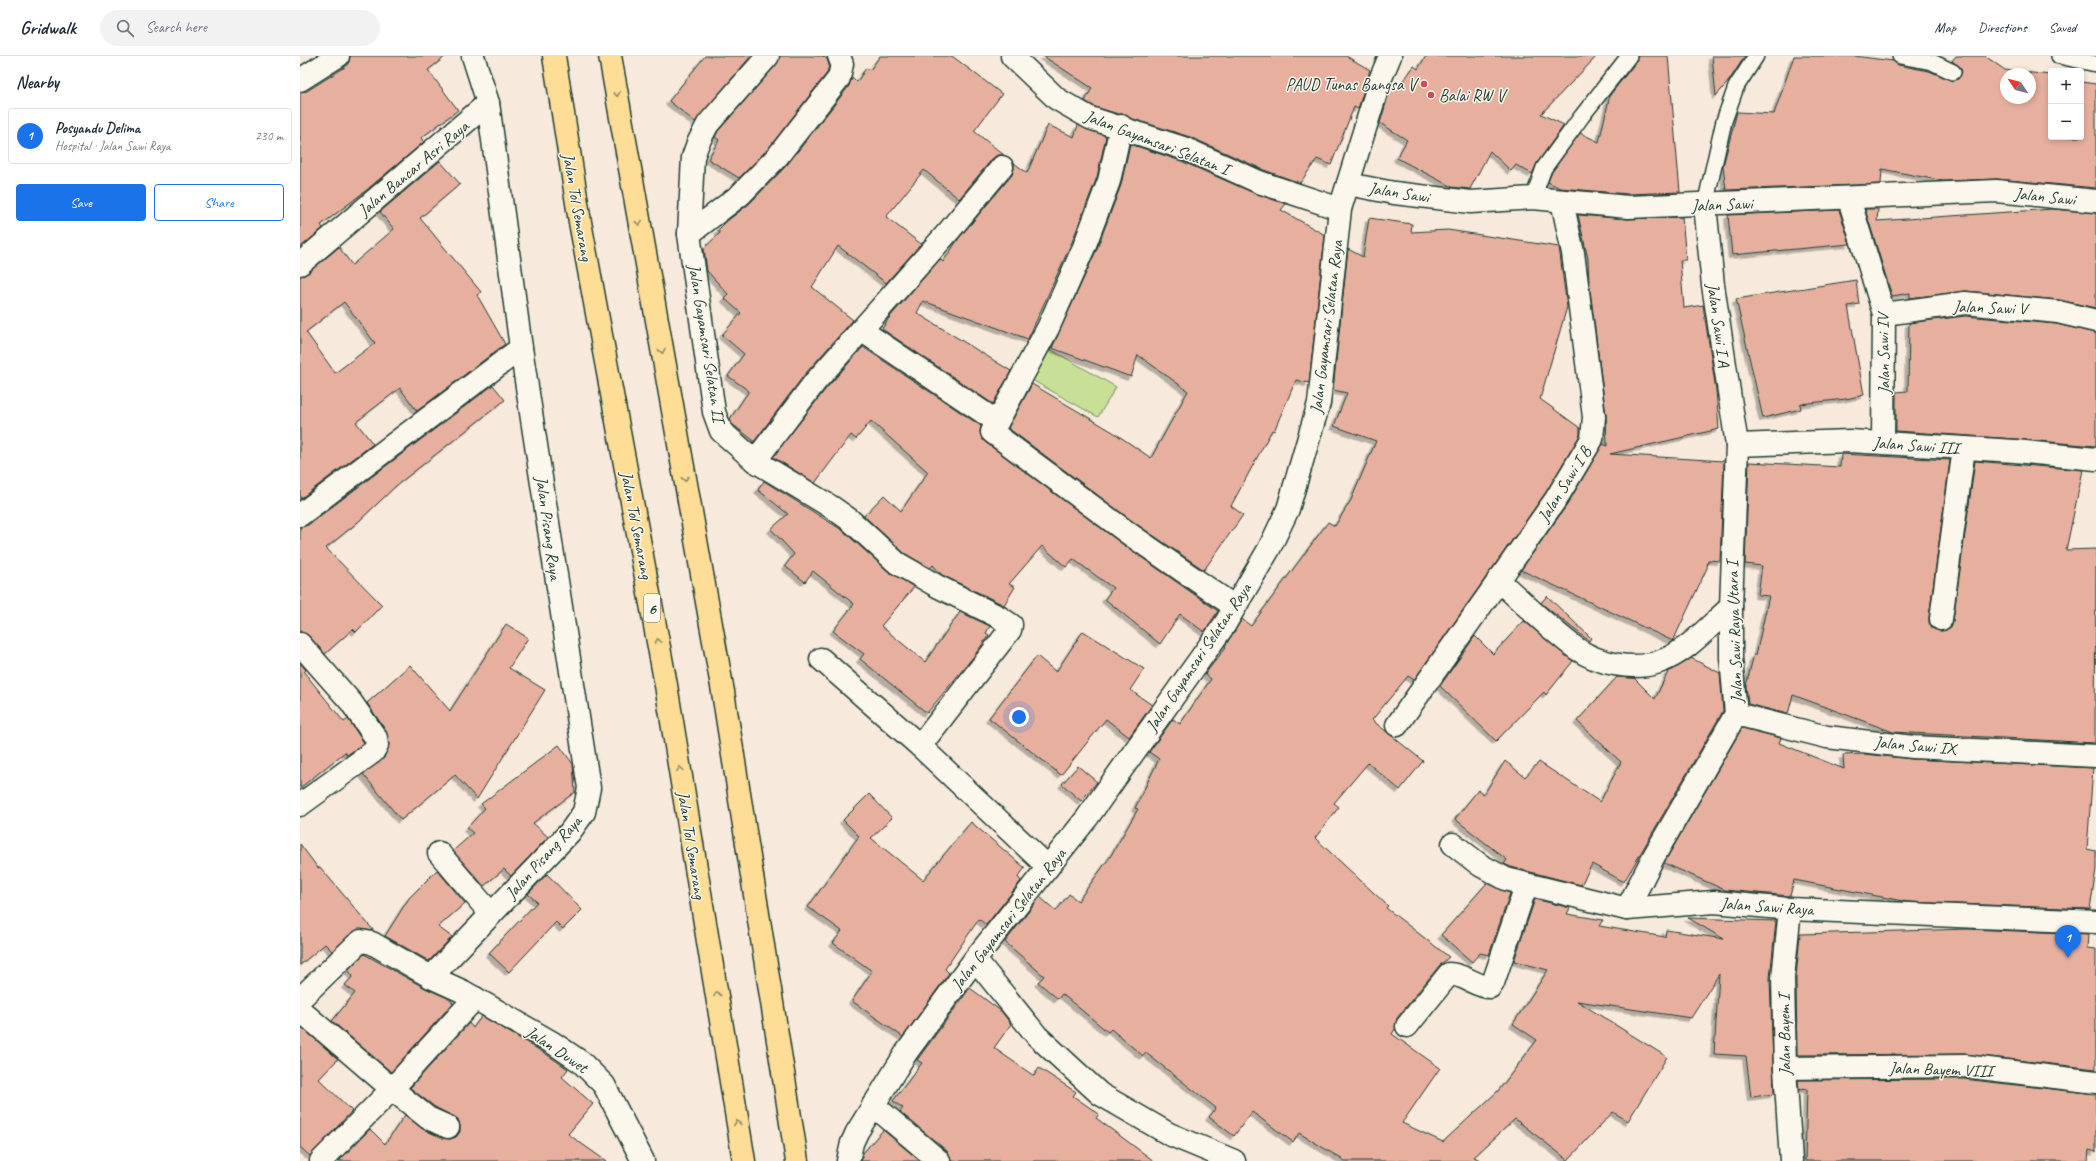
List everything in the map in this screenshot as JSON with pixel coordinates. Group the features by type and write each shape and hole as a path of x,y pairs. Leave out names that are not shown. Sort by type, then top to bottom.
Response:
{"highway":[{"name":"Jalan Tol Semarang","path":"554,56 582,230 666,685 744,1161"},
{"path":"610,56 723,692 796,1161"}],"street":[{"path":"300,80 338,56"},
{"path":"473,56 488,104"},
{"name":"Jalan Gayamsari Selatan II","path":"768,56 708,124 698,143 693,157 689,234 714,412 721,431 755,461 833,508 850,520 897,563 937,586 999,617 1011,626 1010,630 920,746"},
{"path":"689,234 740,195 777,157 839,78 842,64 839,56"},
{"name":"Jalan Gayamsari Selatan I","path":"1012,56 1057,99 1090,118 1121,126 1186,149 1259,182 1340,209"},
{"name":"Jalan Gayamsari Selatan Raya","path":"848,1161 852,1143 872,1105 906,1053 976,959 1087,818 1225,624 1269,549 1288,509 1319,403 1340,209 1380,80 1389,56"},
{"name":"Jalan Bancar Asri Raya","path":"300,264 488,104"},
{"name":"Jalan Pisang Raya","path":"431,977 570,832 584,812 589,788 521,348 488,104"},
{"path":"1121,126 1109,181 1084,247 1048,328 996,421 992,432 1128,533 1235,607"},
{"path":"755,461 815,382 949,231 1002,167"},
{"name":"Jalan Sawi","path":"1348,184 1394,192 1471,202 1533,198 1628,208 1849,199 1996,191 2096,201"},
{"name":"Jalan Sawi IV","path":"1849,199 1884,314 1883,443"},
{"name":"Jalan Sawi I B","path":"1397,725 1556,499 1592,439 1594,417 1575,268 1562,201"},
{"name":"Jalan Sawi I A","path":"1705,205 1713,285 1737,445"},
{"name":"Jalan Sawi V","path":"1884,314 1965,302 2058,312 2096,321"},
{"path":"861,330 996,421"},
{"path":"300,515 521,348"},
{"name":"Jalan Sawi III","path":"1737,445 1850,441 1964,448 2096,460"},
{"name":"Jalan Sawi Raya Utara I","path":"1627,909 1658,850 1736,714 1731,658 1731,607 1737,445"},
{"path":"1941,619 1964,448"},
{"path":"1498,580 1578,649 1596,658 1638,668 1659,662 1682,649 1731,607"},
{"path":"300,644 351,702 376,738 377,745 373,752 300,805"},
{"path":"821,659 920,746 1048,867"},
{"name":"Jalan Sawi IX","path":"1736,714 1827,737 1905,746 2096,756"},
{"name":"Jalan Sawi Raya","path":"1453,844 1480,865 1506,879 1526,886 1627,909 1714,902 1790,909 2096,922"},
{"path":"439,853 492,914"},
{"path":"1407,1026 1449,974 1456,974 1485,987 1490,987 1493,983 1526,886"},
{"name":"Jalan Bayem I","path":"1790,909 1783,978 1784,1068 1791,1161"},
{"path":"300,998 361,941 372,943 431,977"},
{"path":"976,959 1037,1036 1100,1094 1169,1134 1234,1161"},
{"name":"Jalan Duwet","path":"431,977 475,998 553,1043 581,1062 604,1085 643,1161"},
{"path":"321,1161 392,1089 475,998"},
{"path":"300,1010 424,1116 448,1127"},
{"name":"Jalan Bayem VIII","path":"1784,1068 1964,1066 2096,1082"},
{"path":"872,1105 940,1161"}],"lane":[{"path":"1533,198 1544,168 1582,116 1630,56"},
{"path":"1705,205 1724,122 1736,87 1756,56"},
{"path":"1900,56 1932,62 1953,72"},
{"path":"2059,56 2096,64"}],"green space":[{"path":"1050,349 1116,387 1098,417 1032,380"}],"building":[{"path":"350,56 446,56 428,70 458,110 421,138 424,142 364,192 321,225 323,228 300,248 300,92 307,91 345,67 349,62"},
{"path":"705,56 751,56 695,122 669,101"},
{"path":"780,56 823,56 827,59 829,65 827,73 768,149 739,178 708,159 719,140 715,137 718,131 777,64"},
{"path":"880,56 952,56 1002,94 974,131 1004,155 997,155 992,159 959,199 924,170 886,217 921,244 886,283 838,246 812,287 853,320 805,374 753,443 753,440 732,424 730,419 749,391 728,376 744,354 722,335 741,313 724,298 728,294 707,271 704,248 720,233 718,230 727,221 749,204 787,165 849,86 852,77 857,82 866,68 870,70"},
{"path":"1043,56 1346,56 1370,70 1358,109 1354,107 1331,165 1317,159 1300,183 1264,170 1190,137 1130,118 1124,114 1118,114 1095,107 1085,101 1092,88"},
{"path":"1426,56 1597,56 1541,114 1564,125 1537,163 1532,174 1516,165 1511,171 1490,151 1470,189 1452,187 1397,158 1407,140 1380,123 1392,83 1399,87 1414,66 1418,69"},
{"path":"1638,56 1668,56 1680,192 1628,194 1560,188 1548,182 1552,172 1580,133 1599,142 1610,95 1636,62"},
{"path":"1712,56 1745,56 1728,82 1716,96"},
{"path":"1794,56 1854,56 1893,61 1898,65 1929,71 1953,81 1958,79 1962,72 1960,67 1952,61 1956,56 1985,56 2002,68 2000,68 2000,104 2036,104 2036,73 2048,75 2048,140 2084,140 2084,82 2096,84 2096,188 1997,179 1943,181 1882,169 1881,184 1726,190 1723,166 1737,112 1774,114"},
{"path":"1048,125 1074,137 1078,125 1106,136 1097,177 1072,242 1028,339 923,301 917,313 1011,371 993,404 882,329 889,318 940,259 943,262 959,238 1012,175 1014,163 1027,173"},
{"path":"1130,144 1181,161 1254,193 1286,204 1281,210 1325,235 1309,383 1296,380 1274,431 1272,430 1231,506 1243,515 1204,570 1135,523 1008,428 1032,384 1113,432 1151,458 1188,391 1138,355 1131,377 1052,348 1096,251 1121,185"},
{"path":"440,161 460,184 420,218 481,292 477,295 505,344 417,411 400,388 356,422 373,444 300,499 300,276 308,273 339,247 352,265 394,229 380,212","holes":["344,302 375,343 335,373 306,332"]},
{"path":"1865,209 1878,209 1877,221 2053,209 2096,213 2096,308 2059,300 1966,291 1910,298 1910,293 1892,296"},
{"path":"1839,210 1850,244 1732,255 1728,215"},
{"path":"1578,215 1628,219 1682,217 1686,260 1680,260 1684,308 1703,305 1716,390 1719,429 1610,454 1724,461 1720,561 1708,560 1707,568 1673,641 1521,570 1567,505 1603,444 1607,446 1606,415 1589,282 1588,259"},
{"path":"1369,218 1412,224 1411,232 1448,230 1559,247 1567,307 1540,399 1580,428 1580,435 1546,492 1414,680 1408,676 1372,720 1423,761 1400,790 1368,763 1334,803 1339,807 1315,838 1388,906 1386,908 1449,957 1439,966 1397,1018 1395,1029 1392,1034 1440,1068 1402,1123 1443,1142 1499,1090 1537,1040 1513,1024 1548,970 1514,961 1535,899 1570,908 1567,914 1603,920 1599,926 1665,937 1666,930 1724,939 1688,918 1776,921 1770,978 1774,1094 1751,1097 1746,1056 1714,1054 1719,974 1691,1018 1577,1001 1667,1057 1628,1121 1613,1112 1568,1160 1515,1119 1474,1157 1482,1161 1345,1161 1299,1133 1293,1142 1252,1112 1234,1136 1209,1117 1216,1108 1146,1053 1143,1056 1111,1029 1108,1032 1062,994 1058,999 1038,982 1044,976 1005,942 1040,897 1056,911 1069,894 1078,901 1110,857 1138,809 1135,808 1159,759 1149,752 1173,719 1180,724 1211,679 1205,674 1226,647 1225,646 1242,619 1251,626 1328,522 1335,526 1351,500 1376,441 1334,426 1347,393 1333,390 1348,249 1363,257"},
{"path":"1856,280 1859,304 1848,306 1864,395 1846,399 1800,404 1801,409 1763,418 1736,299"},
{"path":"1965,316 2056,324 2096,333 2096,446 1896,431 1896,392 1908,391 1909,323"},
{"path":"863,347 981,426 980,432 985,442 1121,543 1218,611 1204,632 1180,614 1160,644 1105,599 1113,588 1073,559 1066,567 1042,546 1009,584 1015,587 1004,605 942,575 933,565 930,568 904,553 864,516 884,495 901,511 928,472 871,421 856,439 851,435 815,483 773,457 825,390"},
{"path":"493,385 505,400 397,485 357,523 326,548 382,605 356,632 353,629 325,654 309,636 300,632 300,527 308,525"},
{"path":"1841,454 1950,460 1929,617 1929,623 1933,629 1940,631 1951,627 1953,621 1975,461 2083,470 2066,550 2096,549 2095,743 1893,732 1793,695 1788,714 1748,704 1746,686 1754,654 1756,655 1769,596 1758,595 1762,566 1745,564 1749,462 1840,467"},
{"path":"764,481 842,530 889,572 914,587 881,626 925,662 960,612 990,626 986,633 989,635 974,656 927,713 860,659 864,654 833,631 854,604 813,571 805,582 785,566 794,554 771,529 788,514 758,490"},
{"path":"1547,596 1591,638 1589,641 1541,603"},
{"path":"1524,621 1573,661 1546,695 1544,692 1496,741 1440,686 1475,636 1493,654"},
{"path":"506,624 528,638 509,668 545,690 477,799 455,775 401,820 363,774 384,758 389,744 386,731 367,703 410,665 450,711"},
{"path":"1083,631 1144,669 1130,690 1152,705 1129,737 1106,719 1061,775 989,718 1037,656 1056,672"},
{"path":"1691,658 1720,673 1723,711 1624,882 1592,864 1581,885 1511,867 1504,864 1507,860 1455,819 1478,790 1484,794 1505,761 1525,777 1539,762 1600,802 1621,762 1577,721 1617,677 1634,678 1655,699 1668,672"},
{"path":"300,663 306,670 304,672 344,722 348,719 364,743 347,755 345,752 300,788"},
{"path":"1742,728 1781,738 1779,743 1844,769 1843,755 1864,754 1912,759 2093,768 2087,849 2096,851 2096,869 2090,909 1908,902 1794,880 1790,896 1725,890 1664,863"},
{"path":"559,745 573,764 575,792 533,823 548,837 511,876 504,869 484,886 453,851 473,833 467,828 485,808 481,804"},
{"path":"1078,766 1097,782 1081,801 1062,784"},
{"path":"869,794 892,818 871,838 923,880 971,822 1025,868 1018,877 1021,881 986,925 979,919 945,969 949,973 903,1037 852,1001 872,971 833,943 842,931 808,907 859,836 843,820"},
{"path":"300,844 318,868 320,867 374,931 358,929 332,951 325,944 300,965"},
{"path":"437,870 465,903 438,927 452,937 429,961 385,936 409,898"},
{"path":"547,874 582,910 563,929 556,922 509,972 489,953 537,902 528,894"},
{"path":"1487,883 1510,893 1489,955 1480,953 1472,962 1441,935"},
{"path":"1968,929 2088,934 2087,948 2096,949 2096,1069 1964,1054 1797,1055 1796,978 1800,934"},
{"path":"364,954 425,988 450,999 453,1003 391,1072 332,1021 355,993 345,985 353,976 348,970"},
{"path":"970,988 1001,1011 1011,1024 994,1048 1034,1076 1039,1068 1076,1092 1073,1096 1099,1114 1096,1118 1154,1161 951,1161 947,1151 900,1112 903,1108 893,1101 922,1063 917,1060"},
{"path":"482,1016 546,1054 568,1069 562,1077 593,1104 568,1134 606,1161 339,1161 370,1129 385,1144 405,1115 423,1129 443,1138 450,1139 456,1137 460,1132 458,1119 435,1107 410,1088 469,1023 473,1028"},
{"path":"300,1026 338,1059 319,1079 352,1111 310,1156 300,1147"},
{"path":"1963,1079 2096,1094 2096,1152 2089,1150 2088,1161 1805,1161 1807,1089 1799,1090 1798,1080"},
{"path":"883,1130 920,1161 861,1161 863,1153"}],"place":[{"name":"PAUD Tunas Bangsa V","path":"1424,84"},
{"name":"Balai RW V","path":"1431,95"},
{"name":"Posyandu Delima","path":"2068,958"}]}
